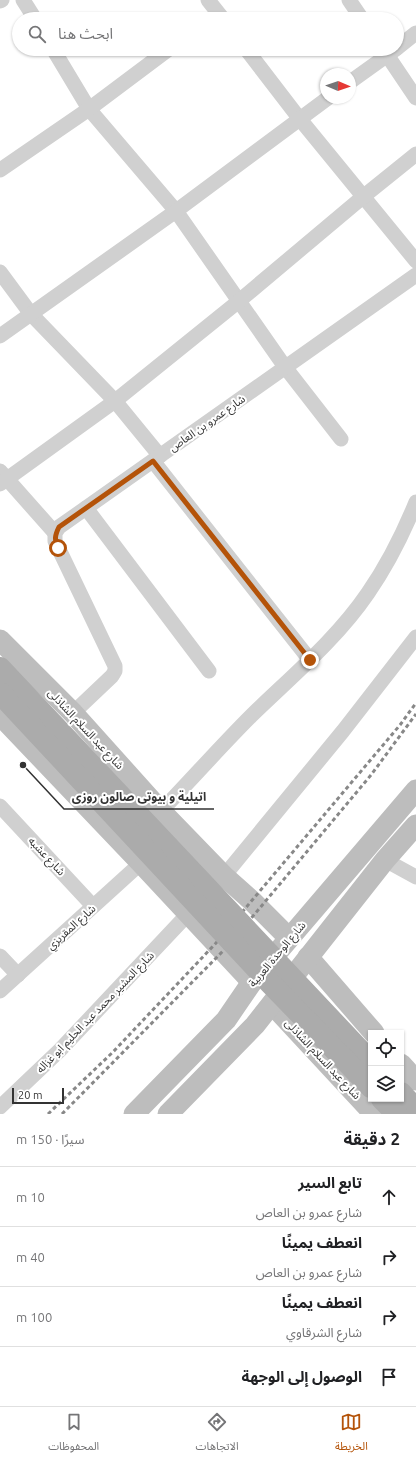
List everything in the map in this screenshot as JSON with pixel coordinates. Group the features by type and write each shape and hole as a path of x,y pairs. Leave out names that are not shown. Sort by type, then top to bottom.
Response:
{"main road":[{"path":"0,668 368,1059"},
{"path":"0,693 270,983 368,1085"},
{"path":"404,1096 416,1109"},
{"path":"376,1108 397,1114"}],"street":[{"path":"23,0 31,12"},
{"path":"208,0 214,12"},
{"path":"349,0 357,12"},
{"path":"404,41 416,32"},
{"path":"57,56 89,109 176,211 285,368 341,439"},
{"path":"0,170 89,109 160,56"},
{"path":"251,56 416,261"},
{"path":"356,77 383,56"},
{"path":"394,56 416,98"},
{"path":"0,336 176,211 320,104"},
{"path":"72,713 112,676 115,671 115,666 55,541 56,534 2,478 115,401 239,301 416,154"},
{"path":"0,272 31,314 115,401 157,459 310,660"},
{"name":"شارع عمرو بن العاص","path":"56,534 59,527 416,275"},
{"path":"161,811 250,717 310,660 345,622 368,594 387,564 404,532 416,502"},
{"path":"86,508 209,671"},
{"path":"224,876 343,732 416,637"},
{"name":"شارع عبد السلام الشاذلى","path":"0,640 72,713 161,811 224,876 252,901 289,938"},
{"path":"0,715 252,982"},
{"name":"شارع الوحدة العربية","path":"134,1114 226,1020 252,982 289,938 413,800"},
{"name":"شارع عشبه","path":"0,806 93,906"},
{"path":"168,1114 237,1044 272,1004 385,860 416,825"},
{"path":"385,860 416,876"},
{"name":"شارع المقريزي","path":"0,991 141,863"},
{"name":"شارع المشير محمد عبد الحليم ابو غزاله","path":"0,1107 60,1050 188,914"},
{"path":"0,956 18,975"},
{"path":"308,957 371,1030"},
{"name":"شارع عبد السلام الشاذلى","path":"272,1004 376,1108"}],"railway":[{"path":"48,1114 113,1052 216,943 400,725 416,703"},
{"path":"62,1114 223,951 371,775 416,714"}],"place":[{"name":"اتيلية و بيوتى صالون روزى","path":"23,765"}],"route":[{"path":"58,548 55,541 59,527 153,461 310,660"}]}
